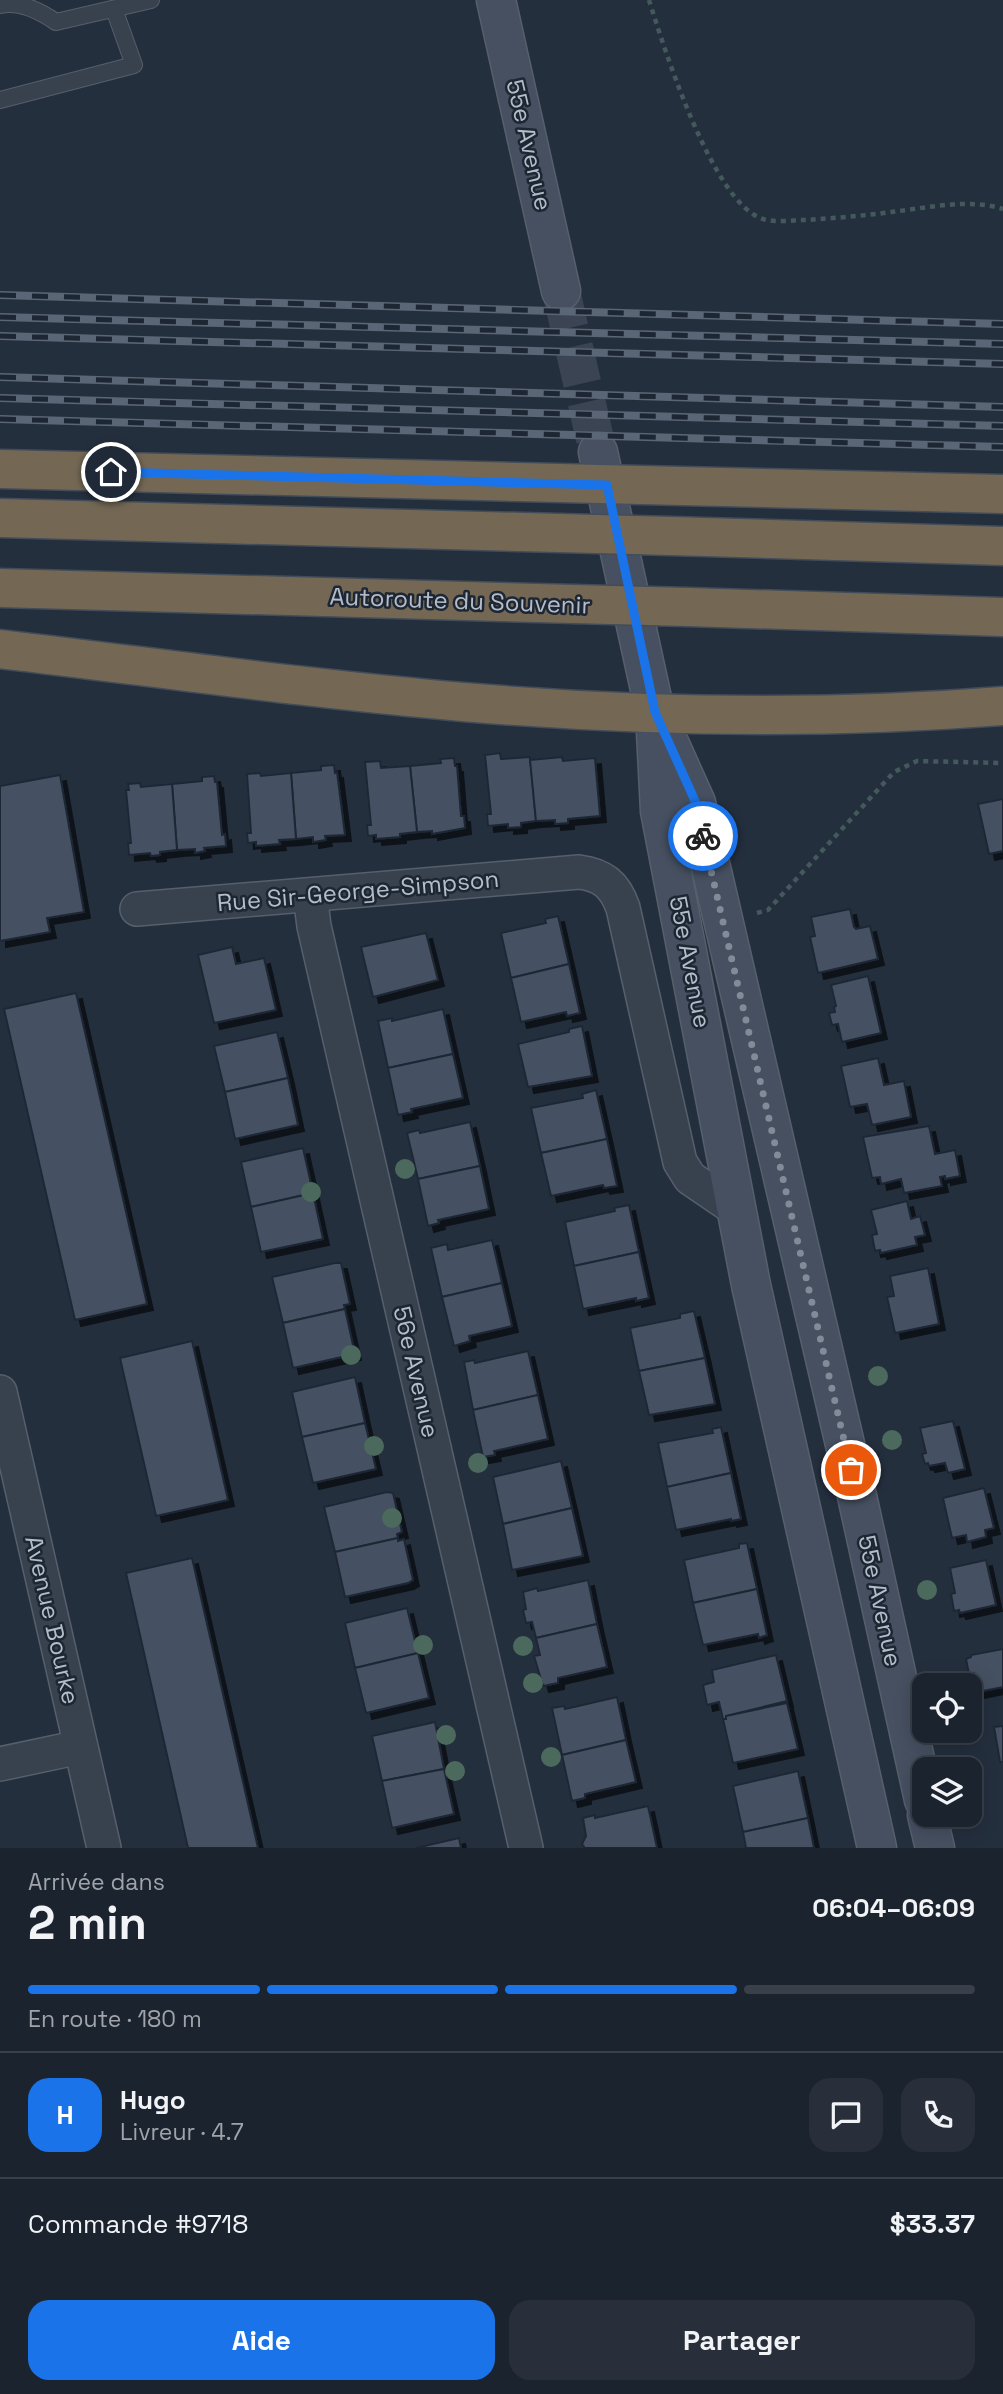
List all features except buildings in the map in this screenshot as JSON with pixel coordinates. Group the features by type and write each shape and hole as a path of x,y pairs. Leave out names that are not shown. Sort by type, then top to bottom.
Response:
{"highway":[{"path":"0,469 602,469 1003,494"},
{"path":"0,518 1003,546"},
{"name":"Autoroute du Souvenir","path":"0,588 1003,617"},
{"path":"0,649 373,693 519,706 768,716 843,715 1003,706"}],"street":[{"name":"55e Avenue","path":"496,0 561,291"},
{"name":"55e Avenue","path":"602,469 655,712 660,811 742,1107 857,1496 915,1757"},
{"name":"Rue Sir-George-Simpson","path":"137,909 591,873 610,883 624,908 680,1162 690,1178 737,1210"},
{"name":"56e Avenue","path":"310,895 314,926 526,1848"},
{"name":"55e Avenue","path":"742,1107 737,1210 757,1312 877,1848"},
{"name":"Avenue Bourke","path":"0,1392 104,1848"},
{"path":"0,1764 80,1746"},
{"path":"930,1827 935,1848"}],"lane":[{"path":"0,5 11,3 43,13 56,22 151,0"},
{"path":"0,100 134,65 114,9"}],"path":[{"path":"649,0 674,78 709,157 736,199 761,219 782,221 858,217 957,204 1003,209"},
{"path":"768,910 894,772 904,765 917,761 1003,763"}],"tunnel":[{"path":"561,291 598,452"}],"railway":[{"path":"0,295 1003,324"},
{"path":"0,317 1003,344"},
{"path":"0,336 1003,364"},
{"path":"0,377 1003,407"},
{"path":"0,398 1003,426"},
{"path":"0,419 1003,447"}],"way so far":[{"path":"703,836 851,1470"}],"route":[{"path":"111,472 607,485 655,712 696,803 703,836"}]}
